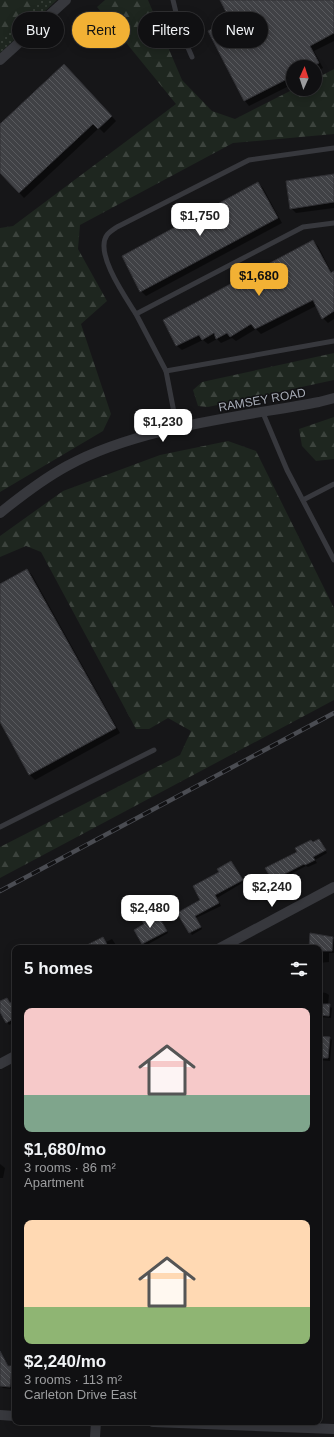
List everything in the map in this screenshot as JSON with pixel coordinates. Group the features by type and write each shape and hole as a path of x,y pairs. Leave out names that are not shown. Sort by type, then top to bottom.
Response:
{"street":[{"path":"0,60 66,0"},
{"name":"RAMSEY ROAD","path":"0,513 29,490 67,466 112,446 177,428 263,413 334,398"},
{"path":"226,945 334,887"},
{"path":"0,1064 12,1058"},
{"path":"0,1415 12,1416"},
{"path":"95,1437 96,1425"},
{"path":"231,1425 334,1429"}],"lane":[{"path":"173,0 180,29 192,57"},
{"path":"177,428 166,370 136,314 111,272 103,246 107,235 117,227 249,160 334,148"},
{"path":"136,314 303,227 334,223"},
{"path":"166,370 334,341"},
{"path":"263,413 287,470 334,560"},
{"path":"303,500 334,484"},
{"path":"0,827 154,750"}],"green space":[{"path":"0,0 57,0 44,12 12,12 12,42 0,53"},
{"path":"0,0 42,0 29,12 12,12 12,28 0,39"},
{"path":"105,0 148,0 153,12 138,12 138,48 168,48 182,80 212,111 235,119 286,93 286,96 322,96 322,75 334,69 334,134 233,143 80,225 78,249 107,301 81,324 111,414 103,431 0,492 0,228 13,226 176,104 130,48 130,12 101,12 97,7"},
{"path":"334,353 334,380 208,407 198,406 193,390 202,382"},
{"path":"334,417 334,459 316,461 302,446 299,429"},
{"path":"228,441 256,451 334,608 334,700 0,878 0,847 180,755 191,731 168,718 149,729 136,729 41,552 26,546 0,557 0,536 63,491 160,455"}],"building":[{"path":"220,0 334,0 334,33 310,46 317,60 286,60 286,80 244,101 217,48 268,48 268,12 226,12"},
{"path":"212,29 212,39 208,31"},
{"path":"64,64 112,116 98,129 93,124 19,193 0,173 0,124"},
{"path":"334,174 334,202 290,209 286,181"},
{"path":"258,182 278,218 140,292 122,256"},
{"path":"313,240 331,273 334,271 334,311 322,319 313,300 255,329 251,324 230,337 227,333 216,339 214,333 202,340 199,335 176,346 163,320"},
{"path":"27,569 116,728 29,775 0,722 0,584"},
{"path":"319,839 326,850 313,857 315,860 277,878 276,876 271,878 265,868 297,852 295,848 311,840 313,842"},
{"path":"231,861 243,880 215,895 219,903 195,916 201,927 189,933 177,913 200,900 193,886 219,872 217,869"},
{"path":"150,914 154,920 159,917 167,931 142,944 134,930 144,924 141,919"},
{"path":"310,933 333,937 332,951 322,951 322,945 309,945"},
{"path":"103,937 107,945 87,945"},
{"path":"7,998 10,1003 12,1002 12,1020 6,1023 0,1012 0,1001"},
{"path":"322,1004 330,1004 329,1016 322,1015"},
{"path":"322,1036 330,1037 328,1058 322,1058"},
{"path":"0,1351 8,1366 12,1366 10,1387 0,1386"}],"railway":[{"path":"0,891 334,713"}]}
